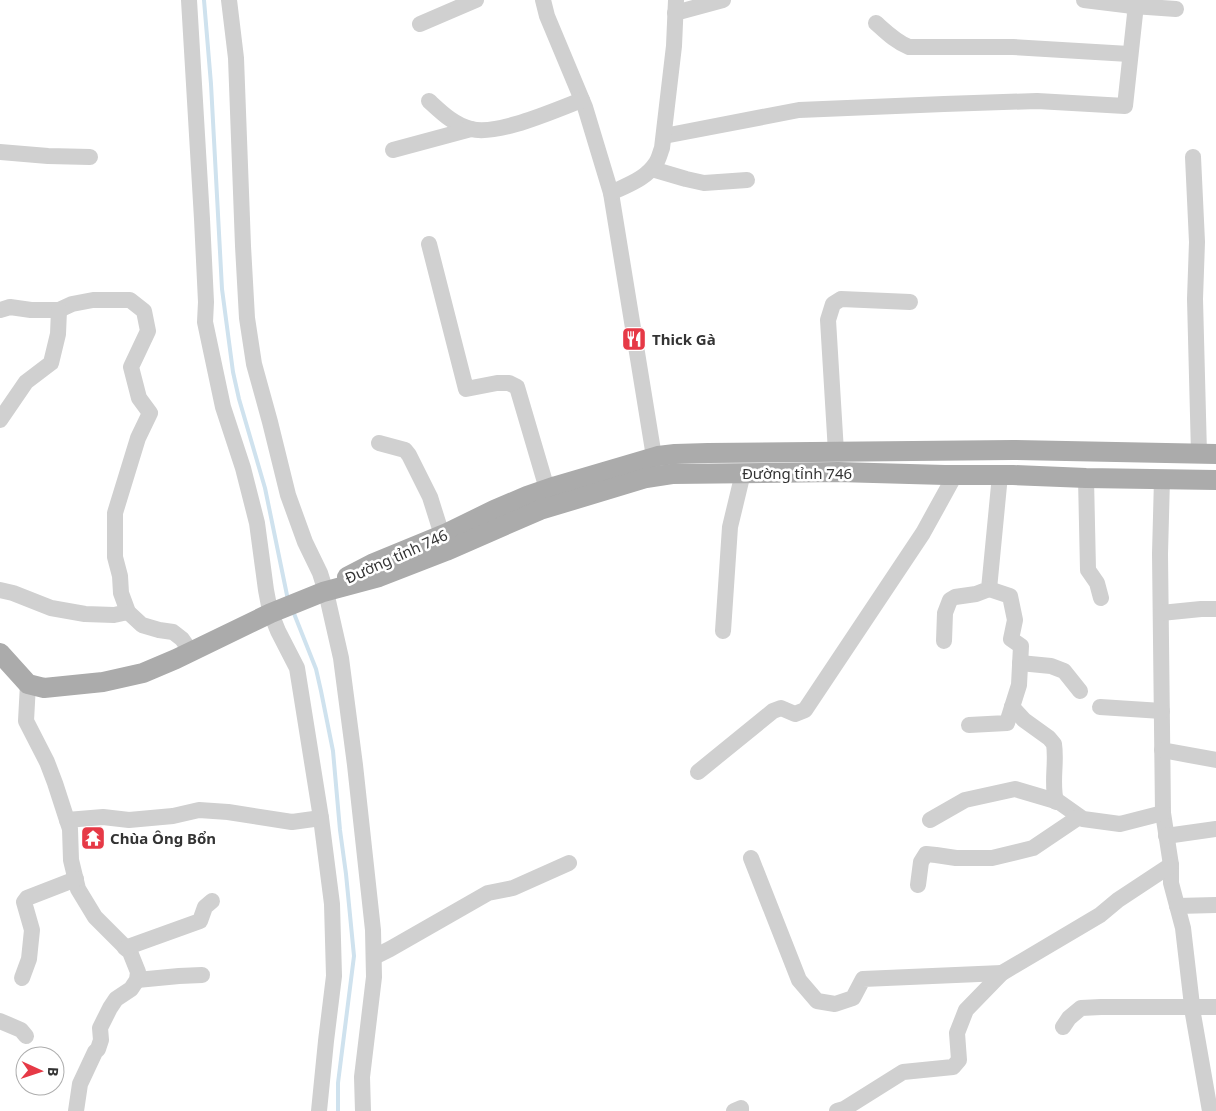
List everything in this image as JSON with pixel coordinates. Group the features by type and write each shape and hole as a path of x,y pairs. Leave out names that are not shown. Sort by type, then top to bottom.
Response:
{"main road":[{"name":"Đường tỉnh 746","path":"326,591 388,574 540,510 646,478 656,466 675,454 1013,450 1207,454"},
{"name":"Đường tỉnh 746","path":"326,591 343,579 374,563 442,535 527,496 547,489 656,466 672,474 838,472 1216,480"},
{"path":"0,653 28,684 44,688 102,682 143,673 271,613 326,591"}],"street":[{"path":"189,0 202,219 206,302 205,322 224,407 243,468 257,523 271,613 297,668 321,818 332,904 334,976 319,1111"},
{"path":"229,0 236,58 247,309 254,364 288,495 326,591 341,658 354,755 373,930 374,957 374,977 362,1077 363,1111"},
{"path":"420,24 476,0"},
{"path":"543,0 582,100 611,193 656,466"},
{"path":"611,193 636,181 652,169 657,162 662,148 674,46 676,6 723,0"},
{"path":"1084,0 1176,9"},
{"path":"664,136 799,110 1036,101 1125,106 1134,14 1133,6"},
{"path":"876,23 894,39 909,47 1013,47 1129,54"},
{"path":"393,150 471,129 490,130 513,125 582,100"},
{"path":"429,101 448,119 471,129"},
{"path":"0,152 90,157"},
{"path":"1193,157 1197,242 1195,299 1207,454"},
{"path":"652,169 704,183 748,180"},
{"path":"429,244 466,389 497,383 509,383 516,387 547,489"},
{"path":"836,452 828,320 833,304 841,299 910,302"},
{"path":"0,310 10,307 31,310 59,310 72,304 93,300 130,300 144,311 148,331 131,367 140,398 150,413 138,438 116,513 115,557 120,576 121,593 128,612 142,625 173,632 182,639 191,652"},
{"path":"0,420 26,382 51,363 58,334 59,310"},
{"path":"379,442 405,450 410,455 430,497 442,535"},
{"path":"723,631 730,527 743,472"},
{"path":"698,772 773,711 781,708 795,714 804,710 923,533 955,475"},
{"path":"990,589 1000,475"},
{"path":"1086,478 1088,570 1097,583 1101,598"},
{"path":"1162,479 1160,554 1163,813 1171,865 1171,883 1183,928 1192,1007 1210,1111"},
{"path":"944,641 945,613 950,600 955,597 976,594 990,589 1010,596 1015,620 1011,639 1021,646 1019,685 1007,723 969,725"},
{"path":"0,590 14,593 50,608 85,614 114,615 128,612"},
{"path":"1161,613 1216,610"},
{"path":"1020,663 1052,666 1064,671 1080,691"},
{"path":"28,684 26,721 47,762 70,829 72,860 78,889 95,917 130,952 138,972 137,980 131,989 116,999 100,1028 101,1040 80,1084 76,1111"},
{"path":"1012,707 1024,720 1049,738 1054,744 1053,780 1056,802"},
{"path":"1100,707 1162,711"},
{"path":"1162,750 1216,760"},
{"path":"930,820 965,800 1015,789 1056,802 1083,819 1120,824 1163,813"},
{"path":"67,820 103,817 129,820 173,816 199,810 228,812 292,822 321,818"},
{"path":"918,885 921,862 926,854 956,858 992,858 1033,848 1079,817"},
{"path":"1166,836 1216,829"},
{"path":"751,858 799,980 817,1001 835,1004 854,998 863,979 1002,973"},
{"path":"374,957 488,893 513,888 569,863"},
{"path":"838,1111 903,1072 952,1067 959,1060 957,1033 966,1010 1002,973 1100,915 1118,900 1171,865"},
{"path":"22,978 30,959 32,930 24,902 27,898 76,880"},
{"path":"125,948 200,921 205,907 212,901"},
{"path":"1177,906 1216,905"},
{"path":"137,980 202,975"},
{"path":"1063,1027 1069,1018 1081,1008 1216,1007"},
{"path":"0,1021 21,1030 26,1036"},
{"path":"734,1111 740,1108 741,1111"}],"waterway":[{"path":"204,0 211,84 222,289 233,372 265,488 288,600"},
{"path":"293,611 316,669 333,751 354,956 338,1083 338,1111"}],"place":[{"name":"Thick Gà","path":"634,339"},
{"name":"Chùa Ông Bổn","path":"93,838"}]}
